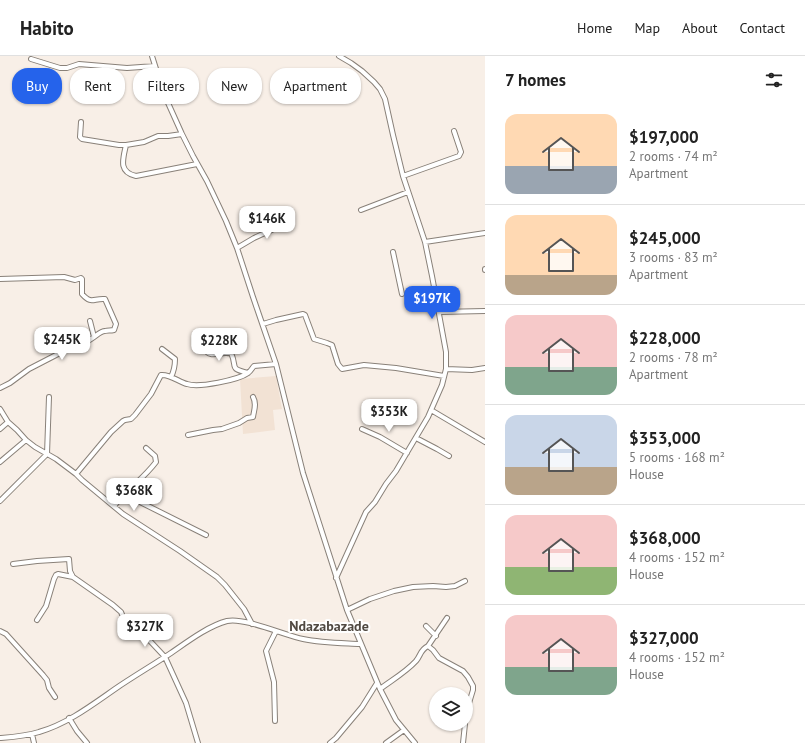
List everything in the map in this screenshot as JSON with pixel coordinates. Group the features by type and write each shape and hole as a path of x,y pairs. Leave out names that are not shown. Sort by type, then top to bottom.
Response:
{"street":[{"path":"152,56 164,94 182,134 207,181 237,248 276,364 303,473 336,578 360,644 377,683 396,720 415,743"},
{"path":"336,578 366,512 396,472 431,410 442,385 446,369 446,352 425,242 403,176 385,99 380,89 374,82 362,71 339,56"},
{"path":"31,60 60,68 67,68 79,64 127,68 154,66"},
{"path":"81,122 80,137 82,139 119,145 144,142 158,136 182,134"},
{"path":"403,176 459,156 461,152 454,131"},
{"path":"126,145 123,166 126,172 130,175 136,176 197,164"},
{"path":"361,210 408,192"},
{"path":"237,248 254,238 292,221"},
{"path":"425,242 485,233"},
{"path":"393,252 402,294"},
{"path":"0,279 64,277 75,280 81,278 82,294 87,299 105,299 116,324 114,330 105,330 88,341 66,348 58,354 29,369 10,383 0,388"},
{"path":"439,312 485,312"},
{"path":"263,324 303,314 305,315 314,339 327,342 332,345 338,364 342,369 364,365 396,368 444,376"},
{"path":"90,321 94,337"},
{"path":"200,334 203,336 206,352 208,354 228,353 238,344"},
{"path":"162,349 175,359 173,373 170,377"},
{"path":"228,353 232,356 234,367 237,372 236,378"},
{"path":"76,474 111,432 123,421 134,415 151,394 161,375 163,374 187,384 196,385 227,381 248,373 254,366 276,364"},
{"path":"446,369 472,370 485,368"},
{"path":"236,370 248,373"},
{"path":"0,501 47,454 49,397"},
{"path":"188,435 222,429 252,417 255,407 253,397"},
{"path":"0,409 8,422 35,447 56,459 76,474 123,514 217,577 244,609 252,624"},
{"path":"431,410 485,442"},
{"path":"0,429 8,422"},
{"path":"362,429 380,437 407,454"},
{"path":"416,438 449,456"},
{"path":"0,462 26,440"},
{"path":"114,506 156,462 155,456 146,448"},
{"path":"123,495 206,535"},
{"path":"13,564 69,559 70,571 73,577"},
{"path":"37,620 46,606 52,585 58,574 73,577 121,612 126,624 150,641 165,657 186,703 198,743"},
{"path":"347,610 370,599 394,591 413,587 455,586 465,581"},
{"path":"380,689 417,660 420,652 428,646 436,636 447,618"},
{"path":"0,738 32,734 52,727 94,704 196,636 227,621 236,620 303,639 360,644"},
{"path":"426,626 436,636"},
{"path":"0,631 6,634 43,675 55,697"},
{"path":"275,721 274,682 266,651 276,631"},
{"path":"428,646 439,658 463,671 473,687"},
{"path":"330,743 362,707 377,683"},
{"path":"69,718 86,743"},
{"path":"386,743 404,730"},
{"path":"463,743 464,731"},
{"path":"32,734 34,743"}],"shaded area":[{"path":"276,376 282,409 273,410 275,430 243,434 240,379"}],"district":[{"name":"Ndazabazade","path":"329,626"}]}
